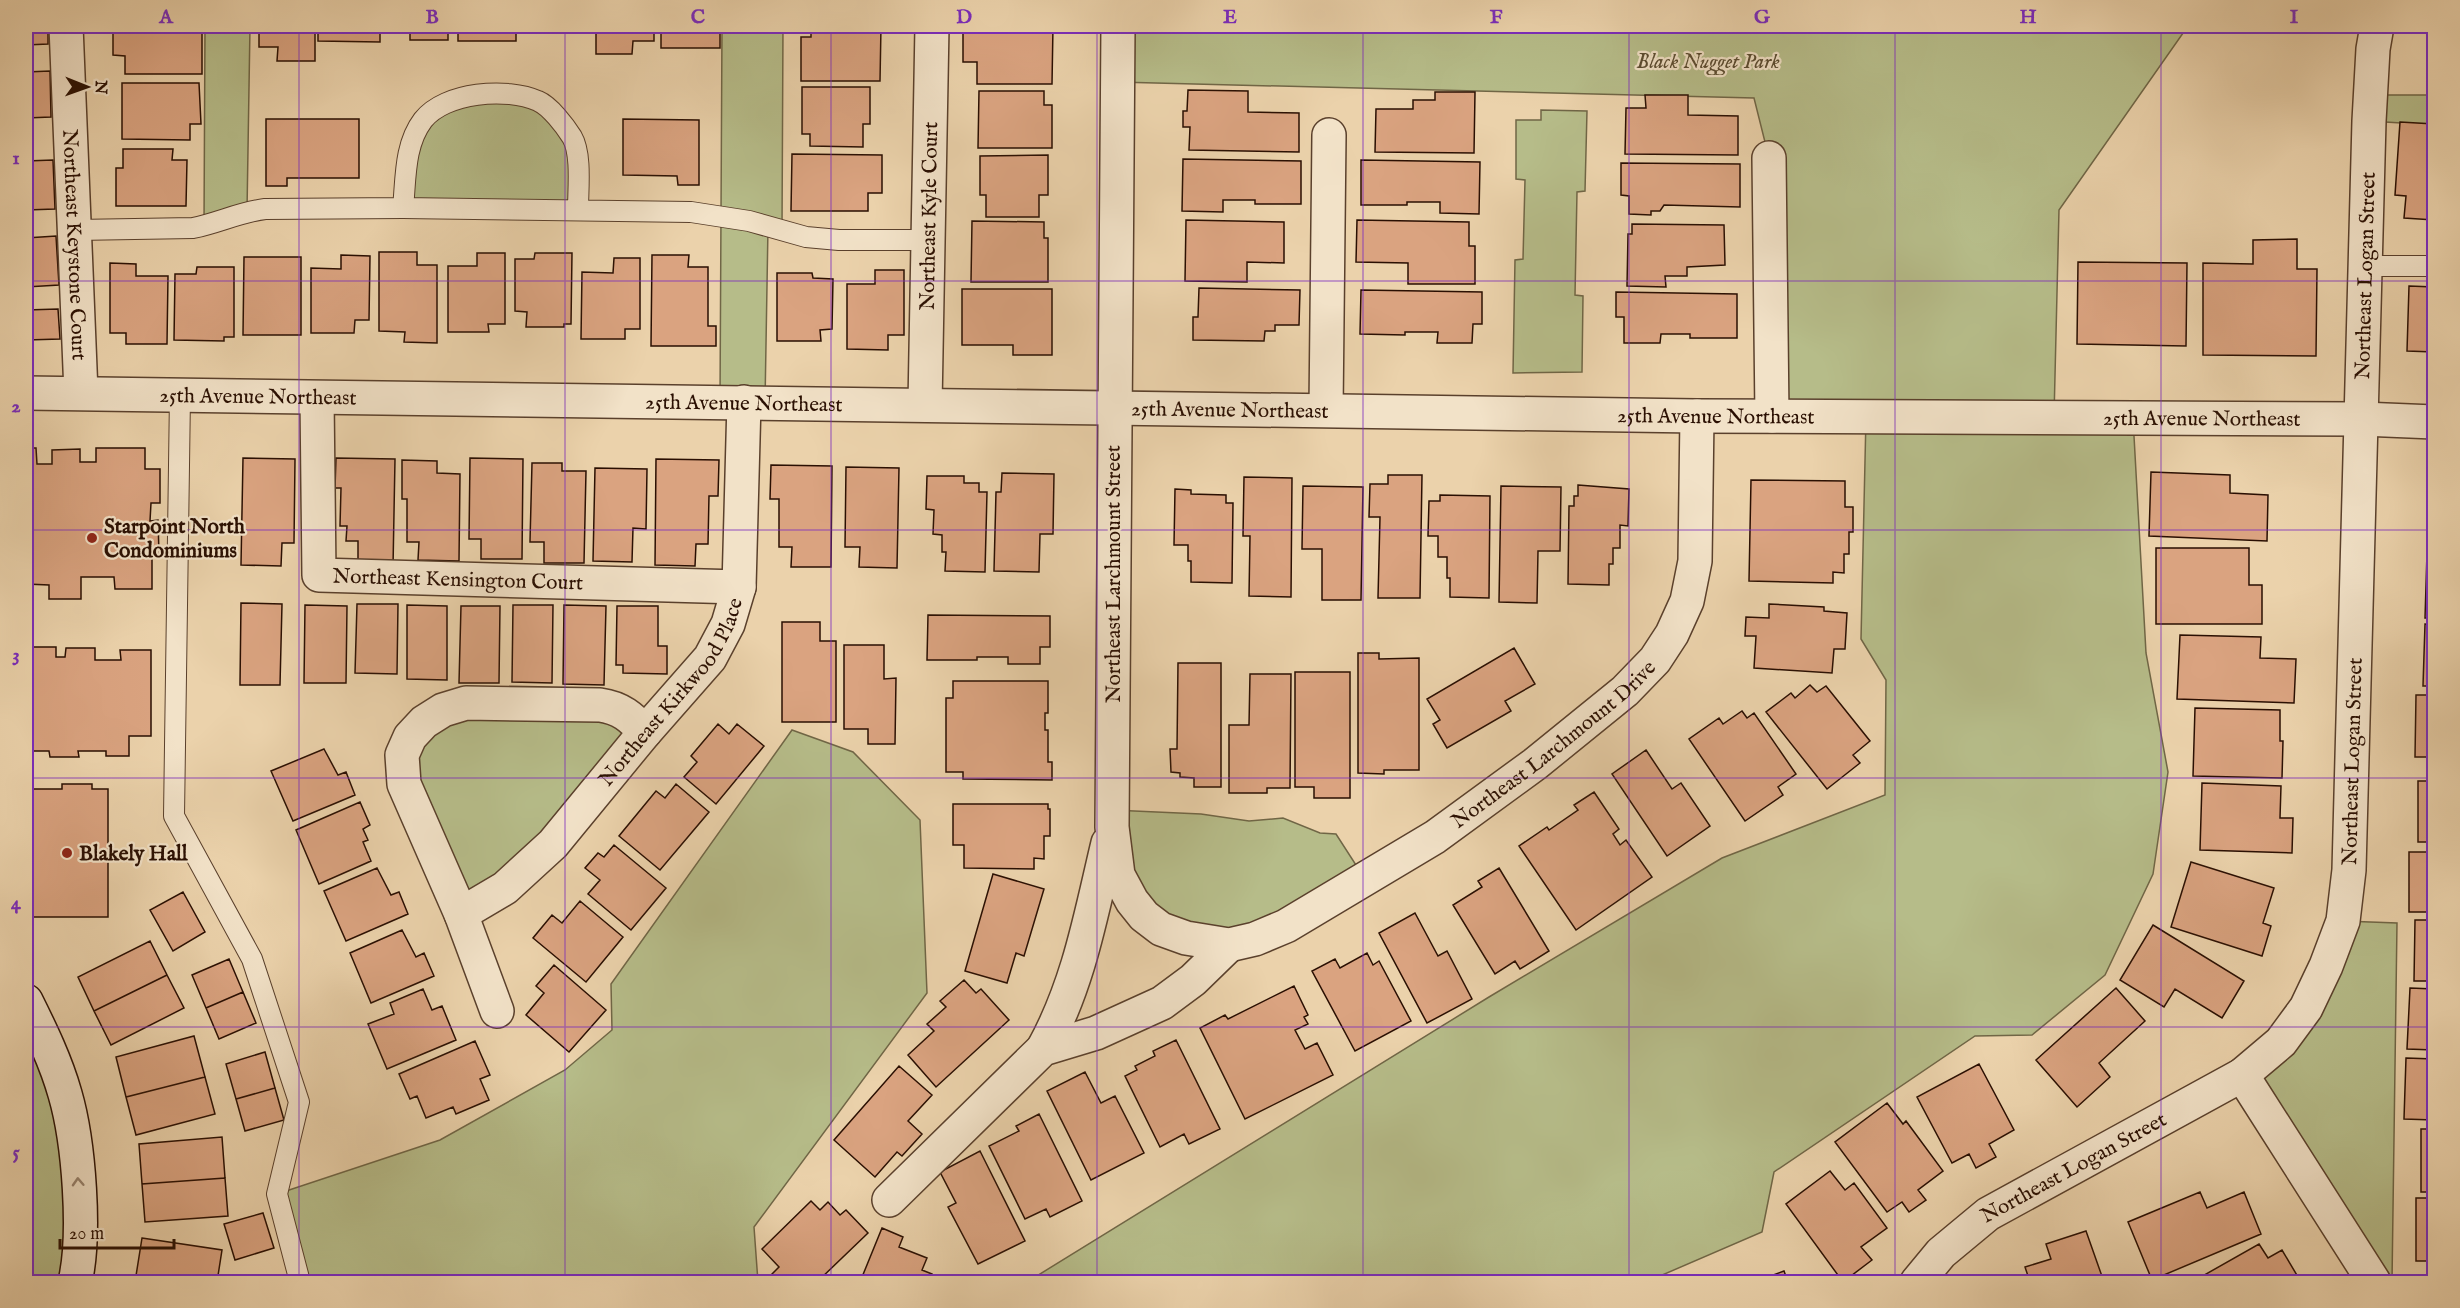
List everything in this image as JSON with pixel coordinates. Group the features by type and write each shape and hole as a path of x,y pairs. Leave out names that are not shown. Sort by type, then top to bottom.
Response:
{"street":[{"name":"Northeast Keystone Court","path":"66,26 81,393"},
{"name":"Northeast Kyle Court","path":"926,405 932,26"},
{"name":"Northeast Larchmount Street","path":"1118,26 1112,827 1118,875 1132,901 1144,916 1161,929 1186,938 1228,945"},
{"name":"Northeast Logan Street","path":"1917,1282 1941,1253 1988,1214 2242,1075 2282,1042 2306,1008 2326,966 2343,921 2349,870 2369,121 2373,49 2377,26"},
{"path":"1326,410 1329,135"},
{"path":"1769,158 1772,416"},
{"name":"25th Avenue Northeast","path":"26,393 1697,416 2362,419 2434,422"},
{"name":"Northeast Kensington Court","path":"316,398 318,575 738,587"},
{"name":"Northeast Kirkwood Place","path":"461,914 505,888 553,844 645,732 710,658 728,624 738,587 744,402"},
{"name":"Northeast Larchmount Drive","path":"1228,945 1255,939 1286,926 1435,837 1535,764 1625,691 1655,660 1672,634 1687,601 1695,561 1697,416"},
{"path":"497,1011 461,914 404,784 402,755 410,737 424,723 443,710 466,704 616,707 631,716 645,732"},
{"path":"890,1200 1043,1049 1059,1019 1080,964 1112,827"},
{"path":"1043,1049 1096,1033 1162,1003 1193,980 1228,945"},
{"path":"26,1001 42,1034 65,1095 77,1160 80,1218 79,1267 75,1282"},
{"path":"2242,1075 2374,1282"}],"lane":[{"path":"403,208 410,145 423,119 447,102 480,94 518,94 540,102 557,118 573,139 579,166 578,209"},
{"path":"76,230 193,228 212,224 247,211 265,209 578,209 691,212 749,220 806,237 839,240 928,240"},
{"path":"2365,266 2434,266"},
{"path":"180,395 174,816 252,959 298,1102 277,1194 300,1282"}],"green space":[{"path":"205,26 250,26 247,211 204,226"},
{"path":"722,26 783,26 782,230 768,227 765,403 720,402"},
{"name":"Black Nugget Park","path":"1118,26 2188,26 2059,210 2054,417 2133,418 2146,653 2168,772 2153,874 2105,975 2032,1035 1975,1036 1774,1172 1762,1232 1646,1282 1027,1282 1489,997 1722,858 1885,795 1886,680 1861,639 1866,417 1772,416 1769,158 1754,98 1117,82"},
{"path":"518,94 573,139 578,209 403,208 410,145 447,102"},
{"path":"2371,95 2434,95 2434,125 2369,121"},
{"path":"1541,110 1587,111 1585,191 1577,192 1575,295 1583,296 1582,372 1513,373 1515,260 1523,259 1525,180 1516,179 1516,120 1541,120"},
{"path":"600,705 645,732 461,914 404,784 424,722"},
{"path":"792,730 853,752 920,820 927,993 754,1227 758,1282 300,1282 277,1194 440,1140 565,1070 612,1030 611,984"},
{"path":"1112,810 1201,814 1249,821 1283,818 1320,833 1336,834 1365,879 1255,939 1144,916"},
{"path":"2343,921 2397,923 2392,1282 2374,1282 2242,1075 2281,1042"},
{"path":"26,1001 65,1095 75,1282 26,1282"}],"building":[{"path":"26,26 48,26 48,44 26,45"},
{"path":"113,26 202,26 202,74 125,74 125,56 113,55"},
{"path":"259,26 315,26 315,61 277,61 278,47 259,47"},
{"path":"318,26 380,26 380,42 318,41"},
{"path":"390,26 448,26 448,40 410,40 410,33 389,33"},
{"path":"458,26 516,26 516,41 458,41"},
{"path":"546,26 583,26 583,33 546,33"},
{"path":"596,26 654,26 654,41 633,41 632,54 596,54"},
{"path":"661,26 720,26 720,48 661,48"},
{"path":"811,26 881,26 880,81 801,81 801,37 811,37"},
{"path":"963,26 1053,26 1052,84 977,84 977,62 963,62"},
{"path":"50,71 51,117 26,118 26,72"},
{"path":"122,83 199,83 201,124 190,124 190,140 122,139"},
{"path":"802,87 870,87 870,124 863,124 863,147 810,146 810,134 802,134"},
{"path":"1188,90 1248,91 1248,112 1299,113 1299,152 1189,150 1190,127 1183,127 1183,111 1187,111"},
{"path":"979,91 1044,91 1044,105 1052,105 1052,148 978,148"},
{"path":"1435,92 1475,92 1474,153 1375,152 1376,109 1413,109 1413,100 1435,100"},
{"path":"1645,95 1688,95 1688,115 1738,116 1738,155 1625,154 1626,108 1646,108"},
{"path":"266,119 359,119 359,178 287,178 287,186 266,186"},
{"path":"623,119 699,120 699,185 678,185 677,176 623,175"},
{"path":"2400,122 2434,124 2434,220 2404,218 2406,196 2395,195"},
{"path":"123,149 173,149 172,160 187,160 186,206 116,206 116,168 123,168"},
{"path":"792,154 882,155 882,193 868,193 868,211 791,211"},
{"path":"1048,155 1048,195 1039,195 1039,217 986,217 986,195 980,195 980,156"},
{"path":"1183,159 1301,161 1301,204 1255,204 1255,200 1223,200 1223,212 1182,211"},
{"path":"53,160 55,209 26,210 26,161"},
{"path":"1361,160 1480,162 1479,214 1440,213 1440,202 1361,205"},
{"path":"1621,163 1740,164 1740,207 1664,205 1660,211 1651,211 1651,215 1629,214 1629,196 1621,195"},
{"path":"1186,220 1284,222 1284,263 1247,262 1247,282 1185,281"},
{"path":"1357,220 1469,222 1469,246 1475,246 1475,284 1408,284 1408,263 1356,262"},
{"path":"972,221 1044,222 1044,238 1048,238 1048,282 971,282"},
{"path":"1632,224 1724,225 1725,265 1687,267 1687,276 1665,276 1666,287 1627,286 1628,234 1632,234"},
{"path":"56,236 59,285 26,287 26,238"},
{"path":"2297,239 2297,269 2317,269 2316,356 2203,355 2203,263 2253,264 2253,240"},
{"path":"379,252 417,252 417,265 437,265 437,343 404,342 405,332 379,331"},
{"path":"477,253 505,253 505,324 488,324 489,332 448,332 448,266 477,266"},
{"path":"535,253 572,253 571,324 564,324 564,327 526,327 527,312 515,311 515,259 534,259"},
{"path":"341,255 370,256 369,320 355,320 354,333 311,333 311,268 341,269"},
{"path":"652,255 689,255 688,267 708,267 708,326 716,326 716,346 651,346"},
{"path":"244,257 301,257 301,335 243,335"},
{"path":"614,258 640,258 640,329 625,329 625,339 581,339 582,272 613,273"},
{"path":"2078,262 2187,263 2186,346 2077,344"},
{"path":"110,263 136,264 136,276 168,276 167,344 126,344 126,333 110,333"},
{"path":"197,267 234,267 234,337 224,337 224,341 174,340 175,274 196,274"},
{"path":"875,270 904,270 904,335 888,335 888,350 847,349 847,284 875,284"},
{"path":"777,273 812,273 813,278 833,279 832,329 820,330 821,341 777,341"},
{"path":"2409,286 2434,287 2434,352 2407,351"},
{"path":"1199,288 1300,290 1299,325 1275,325 1275,331 1265,331 1264,341 1193,340 1193,317 1198,317"},
{"path":"962,289 1052,289 1052,355 1013,355 1013,345 962,345"},
{"path":"1361,290 1482,292 1482,324 1473,324 1472,343 1437,343 1438,332 1405,332 1405,335 1360,334"},
{"path":"1616,292 1737,294 1737,338 1690,338 1690,334 1661,334 1660,343 1624,343 1624,317 1616,317"},
{"path":"58,309 60,339 26,340 26,310"},
{"name":"Starpoint North Condominiums","path":"26,448 36,448 37,464 52,464 52,450 80,449 80,462 96,462 96,448 145,448 145,469 160,469 160,503 151,503 150,521 158,520 159,554 152,554 152,589 115,589 114,577 81,577 81,599 49,599 49,585 26,584"},
{"path":"243,458 295,459 294,543 282,543 281,566 241,565"},
{"path":"336,458 395,459 393,567 358,566 358,541 346,541 347,526 340,526 341,488 335,488"},
{"path":"470,458 523,459 522,559 481,559 481,539 469,539"},
{"path":"656,459 719,460 718,496 709,496 708,544 696,544 695,566 655,565"},
{"path":"402,460 437,461 437,473 460,474 459,561 418,560 419,542 407,542 407,499 402,499"},
{"path":"532,463 562,463 562,471 586,471 584,563 544,563 544,542 530,542"},
{"path":"771,465 832,466 831,567 791,567 792,547 779,547 779,499 770,499"},
{"path":"846,467 899,468 897,568 859,567 860,547 845,547"},
{"path":"595,468 647,469 646,529 633,528 632,562 593,561"},
{"path":"2151,472 2230,475 2230,493 2268,495 2267,541 2149,536"},
{"path":"1002,473 1054,474 1053,534 1040,534 1039,572 994,571 996,492 1001,492"},
{"path":"1388,475 1422,475 1420,598 1378,598 1380,517 1369,517 1370,484 1388,484"},
{"path":"927,476 964,476 964,483 979,483 979,492 987,492 985,572 945,571 946,552 942,552 942,535 933,534 934,510 926,509"},
{"path":"2428,476 2434,476 2434,548 2429,548"},
{"path":"1244,477 1292,478 1291,597 1249,596 1250,536 1243,536"},
{"path":"1751,480 1845,481 1845,507 1853,507 1853,532 1849,532 1849,554 1844,554 1844,573 1833,572 1833,583 1749,581"},
{"path":"1578,485 1629,489 1628,526 1620,525 1620,548 1613,548 1613,564 1609,564 1609,585 1568,584 1569,506 1574,506 1574,496 1578,496"},
{"path":"1303,486 1363,487 1361,600 1322,600 1322,549 1302,549"},
{"path":"1501,486 1561,487 1560,551 1538,551 1537,603 1499,602"},
{"path":"1175,489 1191,490 1191,494 1226,495 1226,503 1233,503 1232,583 1191,582 1188,545 1174,545"},
{"path":"1440,495 1490,496 1489,598 1450,597 1447,557 1438,557 1438,536 1428,536 1429,501 1440,501"},
{"path":"2156,548 2249,548 2249,585 2262,585 2262,624 2156,624"},
{"path":"2427,553 2434,553 2434,618 2425,618"},
{"path":"241,603 282,604 280,685 240,685"},
{"path":"357,604 398,604 397,674 355,673"},
{"path":"1769,604 1824,607 1824,611 1847,613 1845,649 1834,649 1832,673 1754,668 1756,636 1745,636 1746,617 1769,618"},
{"path":"305,605 347,606 346,683 304,683"},
{"path":"407,605 447,606 447,680 407,679"},
{"path":"513,605 553,605 552,683 512,682"},
{"path":"564,605 606,606 604,685 563,684"},
{"path":"461,606 500,606 499,683 459,683"},
{"path":"617,606 658,606 658,646 667,646 667,674 623,673 623,665 616,665"},
{"path":"928,615 1050,616 1050,647 1040,647 1040,664 1008,664 1008,657 977,657 977,660 927,660"},
{"path":"782,622 820,622 820,641 836,641 836,722 782,722"},
{"path":"2425,624 2434,625 2434,686 2423,686"},
{"path":"2180,635 2261,637 2260,658 2296,659 2294,703 2177,699"},
{"path":"844,645 884,645 884,679 896,678 895,744 868,744 868,729 844,729"},
{"path":"26,647 56,647 56,657 65,657 66,648 95,648 95,660 121,660 120,650 151,650 151,736 129,736 129,756 106,756 106,751 78,751 79,757 50,757 49,751 26,751"},
{"path":"1514,648 1535,684 1505,701 1511,711 1447,748 1433,724 1440,720 1427,699"},
{"path":"1358,653 1379,653 1379,659 1419,658 1419,770 1384,770 1384,774 1358,773"},
{"path":"1178,663 1221,663 1221,787 1194,787 1194,778 1180,777 1180,773 1171,772 1170,749 1177,749"},
{"path":"1295,672 1350,672 1350,798 1314,798 1314,787 1295,787"},
{"path":"1250,674 1291,674 1290,788 1267,788 1267,793 1229,793 1229,725 1249,725"},
{"path":"953,681 1048,681 1048,713 1045,713 1045,730 1048,730 1048,762 1052,762 1052,780 963,779 963,772 946,772 946,698 953,698"},
{"path":"1810,685 1817,692 1826,686 1870,741 1853,755 1860,763 1827,789 1766,712 1791,693 1795,698"},
{"path":"2416,695 2434,695 2434,757 2415,757"},
{"path":"2195,708 2280,710 2280,741 2283,741 2282,778 2193,776"},
{"path":"1742,711 1747,718 1754,713 1796,774 1778,787 1783,795 1745,821 1689,739 1719,718 1723,724"},
{"path":"718,724 729,734 737,724 764,746 716,804 684,777 697,762 691,756"},
{"path":"324,749 338,775 346,772 355,795 293,821 271,771"},
{"path":"1646,750 1672,789 1681,783 1710,826 1667,856 1612,774"},
{"path":"2418,781 2434,781 2434,842 2418,842"},
{"path":"2202,783 2281,786 2280,818 2293,818 2292,853 2200,850"},
{"name":"Blakely Hall","path":"26,784 33,784 33,789 62,789 62,784 92,784 92,789 108,789 108,917 26,917"},
{"path":"676,784 709,812 660,870 619,836 656,791 665,798"},
{"path":"1594,792 1619,829 1613,834 1620,845 1626,840 1652,877 1576,930 1519,846 1547,827 1549,830 1578,810 1574,805"},
{"path":"360,802 370,825 363,829 368,840 363,842 371,861 319,884 296,830"},
{"path":"953,804 1048,804 1050,836 1044,836 1044,859 1034,858 1034,869 964,868 964,845 953,845"},
{"path":"614,845 666,888 631,930 588,894 600,880 585,868 598,853 604,857"},
{"path":"2409,852 2434,852 2434,912 2409,912"},
{"path":"2191,862 2274,888 2263,923 2271,926 2262,956 2171,927"},
{"path":"377,868 391,895 399,892 408,914 346,941 324,891"},
{"path":"1499,868 1549,951 1520,969 1515,961 1495,974 1453,905 1482,887 1478,881"},
{"path":"993,874 1044,889 1024,956 1016,953 1007,983 965,971"},
{"path":"183,892 205,932 173,951 150,910"},
{"path":"580,901 623,937 586,982 533,938 552,915 562,923"},
{"path":"1415,913 1438,956 1447,951 1472,999 1427,1023 1379,933"},
{"path":"2415,920 2434,920 2434,981 2414,981"},
{"path":"2153,925 2244,981 2222,1018 2175,989 2164,1007 2120,980"},
{"path":"402,930 416,957 424,953 434,976 371,1003 350,953"},
{"path":"150,941 167,975 94,1011 78,977"},
{"path":"1367,953 1373,965 1379,961 1411,1021 1355,1051 1312,971 1335,959 1340,968"},
{"path":"229,959 243,992 206,1008 192,975"},
{"path":"554,965 606,1010 569,1052 526,1015 544,993 536,986"},
{"path":"167,975 184,1008 111,1045 94,1011"},
{"path":"964,980 976,993 981,989 1009,1020 936,1087 908,1055 934,1031 927,1024 946,1007 940,1001"},
{"path":"1294,986 1308,1015 1304,1017 1308,1024 1295,1030 1305,1049 1317,1043 1333,1075 1245,1119 1200,1028 1225,1015 1228,1019"},
{"path":"2116,988 2145,1021 2099,1063 2110,1077 2077,1107 2036,1060"},
{"path":"2410,988 2434,989 2434,1050 2407,1049"},
{"path":"423,989 432,1010 442,1006 456,1040 387,1069 368,1024 394,1014 390,1003"},
{"path":"243,992 256,1023 219,1039 206,1008"},
{"path":"194,1036 205,1077 126,1097 116,1057"},
{"path":"1176,1040 1220,1129 1189,1144 1184,1134 1160,1147 1125,1076 1137,1070 1135,1066 1155,1056 1153,1051"},
{"path":"475,1041 490,1075 480,1079 489,1100 456,1114 453,1107 426,1118 417,1096 410,1099 399,1074"},
{"path":"265,1052 275,1088 236,1099 226,1064"},
{"path":"2406,1058 2434,1059 2434,1120 2404,1119"},
{"path":"1979,1064 2014,1130 1989,1144 1996,1157 1976,1168 1969,1154 1952,1163 1917,1097"},
{"path":"899,1066 932,1095 908,1121 922,1134 902,1156 897,1152 875,1177 834,1140"},
{"path":"1085,1072 1101,1103 1115,1096 1144,1153 1091,1180 1047,1091"},
{"path":"205,1077 215,1114 136,1135 126,1097"},
{"path":"275,1088 284,1120 245,1131 236,1099"},
{"path":"1887,1103 1903,1124 1906,1121 1943,1171 1918,1190 1926,1200 1909,1212 1902,1202 1887,1212 1835,1142"},
{"path":"1039,1114 1082,1201 1050,1217 1046,1209 1025,1219 989,1146 1019,1131 1016,1126"},
{"path":"2421,1129 2434,1129 2434,1192 2421,1192"},
{"path":"222,1137 225,1178 142,1184 139,1144"},
{"path":"980,1151 1025,1241 978,1264 948,1207 956,1203 940,1172"},
{"path":"1830,1171 1845,1190 1854,1183 1887,1228 1861,1247 1872,1260 1843,1282 1786,1204"},
{"path":"225,1178 228,1216 145,1222 142,1184"},
{"path":"2200,1192 2207,1208 2244,1192 2261,1234 2152,1280 2128,1222"},
{"path":"2416,1198 2434,1198 2434,1261 2416,1261"},
{"path":"811,1201 820,1210 828,1202 840,1215 846,1210 868,1233 817,1282 776,1282 770,1276 779,1267 762,1249"},
{"path":"263,1213 274,1248 235,1260 224,1224"},
{"path":"882,1228 903,1237 899,1247 927,1258 922,1270 932,1274 929,1282 860,1282"},
{"path":"2086,1231 2104,1282 2030,1282 2025,1267 2051,1259 2046,1244"},
{"path":"142,1238 222,1250 217,1282 135,1282"},
{"path":"2259,1244 2268,1258 2282,1250 2301,1282 2192,1282"},
{"path":"1784,1271 1788,1282 1754,1282"},
{"path":"240,1280 280,1282 240,1282"}],"place":[{"name":"Starpoint North Condominiums","path":"92,538"},
{"name":"Blakely Hall","path":"67,853"}]}
